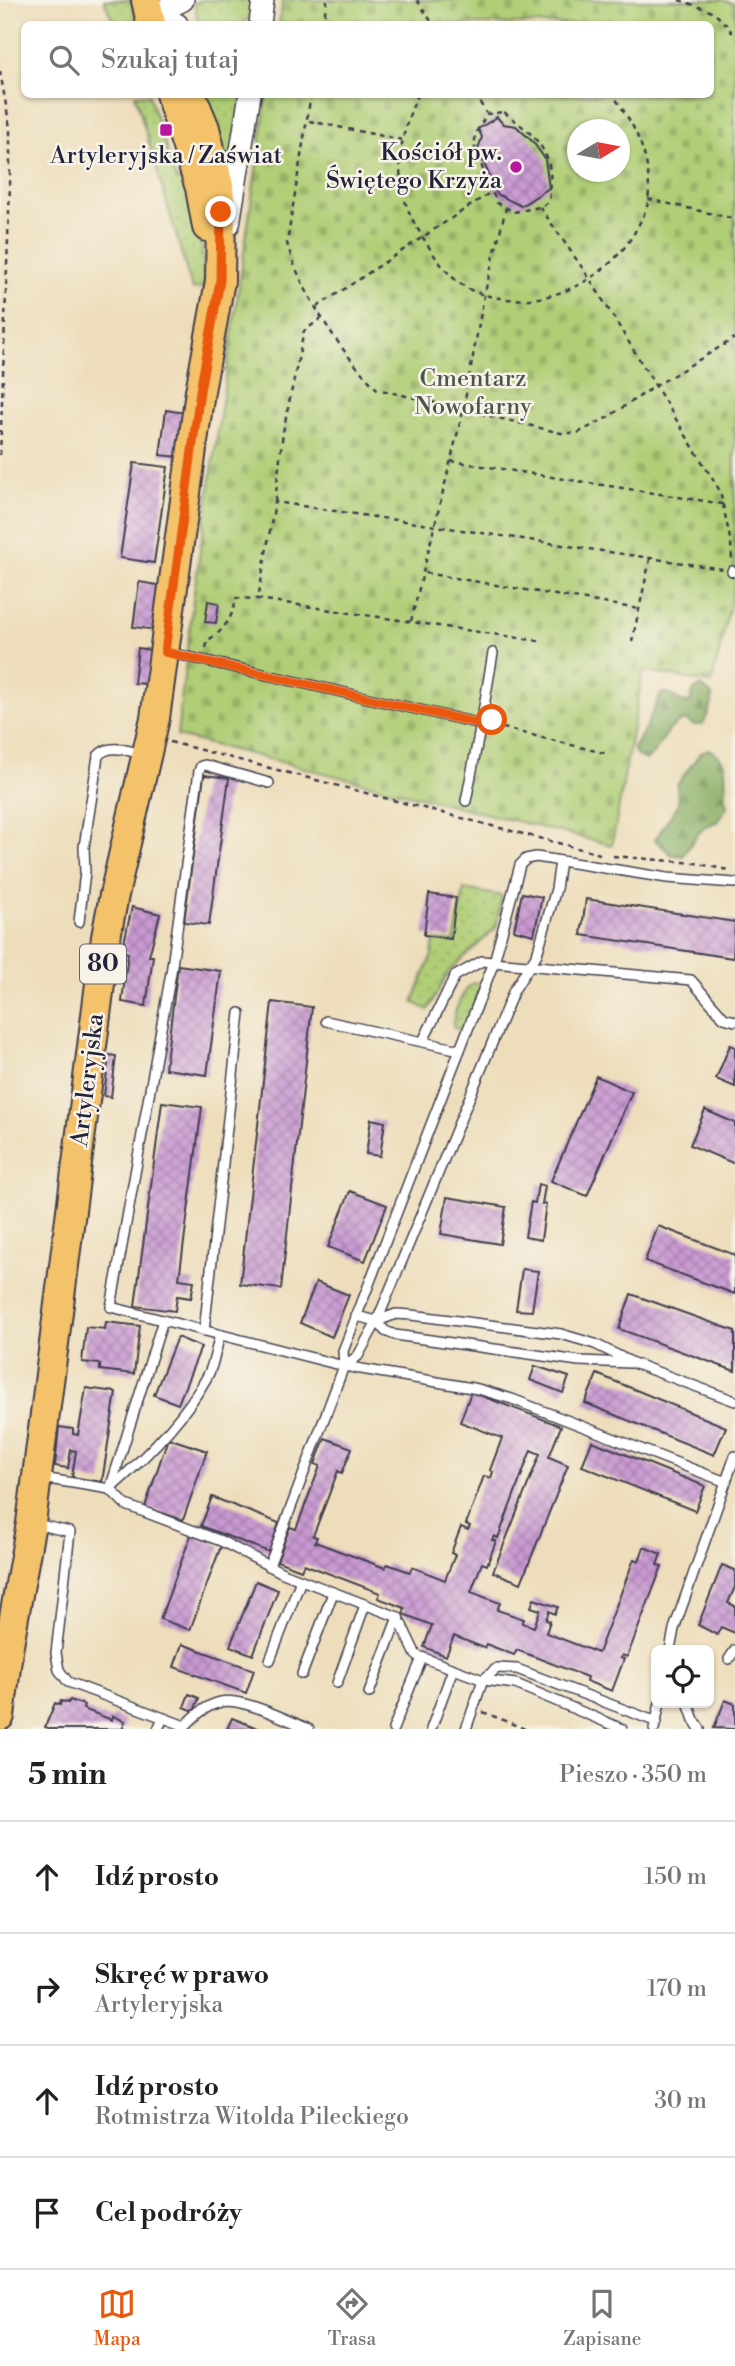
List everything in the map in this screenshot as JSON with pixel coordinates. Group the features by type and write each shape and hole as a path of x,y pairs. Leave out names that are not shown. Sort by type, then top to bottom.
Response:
{"main road":[{"name":"80","path":"171,98 205,212 210,243 209,331"},
{"name":"Artyleryjska","path":"4,1729 0,1718 8,1650 31,1522 109,921 157,748 165,652 209,331 220,281 219,186 205,128 193,98"}],"street":[{"path":"156,18 183,0"},
{"path":"220,281 249,98"}],"lane":[{"path":"165,652 481,722"},
{"path":"466,801 493,653"},
{"path":"79,922 85,872 84,847 99,756 104,750 111,748 157,748"},
{"path":"269,783 205,765 201,766 199,771 171,972 111,1307 344,1366 478,1389 512,1399 726,1482"},
{"path":"269,1566 344,1366 343,1351 356,1316 494,962 520,864 526,859 536,857 667,878 735,883"},
{"path":"344,1366 358,1356 377,1321 514,990 537,954 556,889 560,861"},
{"path":"423,1041 455,976 482,961 691,980 724,1018 735,1021"},
{"path":"204,1331 240,1013"},
{"path":"326,1021 460,1050"},
{"path":"356,1316 377,1321 396,1314 411,1315 561,1335 595,1344 633,1363 735,1401"},
{"path":"110,1489 163,1320"},
{"path":"377,1321 385,1331 395,1335 579,1361 633,1363"},
{"path":"110,1489 133,1469 183,1413 209,1375 220,1335"},
{"path":"671,1645 674,1629 735,1456"},
{"path":"37,1477 110,1489 126,1505 220,1541 301,1580 398,1618 416,1655 422,1658 483,1680 516,1684 622,1729"},
{"path":"31,1522 70,1532 56,1653 59,1670 68,1682 187,1727 202,1710 222,1701 286,1718 309,1729"},
{"path":"270,1660 301,1580"},
{"path":"302,1674 333,1592"},
{"path":"337,1682 365,1605"},
{"path":"369,1693 398,1618"},
{"path":"674,1629 676,1645"},
{"path":"393,1729 422,1658"},
{"path":"466,1729 483,1680 497,1668 517,1668 655,1726 659,1708"},
{"path":"431,1729 453,1669"},
{"path":"690,1708 700,1729"},
{"path":"158,1729 163,1718"}],"path":[{"path":"324,21 327,0"},
{"path":"417,0 431,21"},
{"path":"679,0 712,11 722,18 735,37"},
{"path":"0,71 10,128 0,455"},
{"path":"310,98 287,243 293,265 323,317 358,370 377,389 561,433 578,433 735,338"},
{"path":"416,98 407,118 402,140 401,187 421,236 432,254 458,283 484,296 525,300 557,295 590,279 632,240 648,204 647,171 642,143 629,117 615,98"},
{"path":"477,98 487,114"},
{"path":"503,112 527,130 545,152 552,179 549,202 540,207 514,212 497,203 475,150 475,134 487,114 503,112"},
{"path":"307,121 402,140"},
{"path":"317,306 491,191"},
{"path":"648,199 735,219"},
{"path":"275,502 733,571 731,543 720,491 590,279 540,207"},
{"path":"411,622 463,411 484,296 506,208"},
{"path":"258,599 284,432 304,331 323,317"},
{"path":"451,461 723,504"},
{"path":"632,642 650,559"},
{"path":"424,572 639,609"},
{"path":"203,659 208,640 222,632 236,598 258,599 539,641"},
{"path":"481,722 492,720 495,726 608,754"},
{"path":"157,748 606,856 695,863 735,871"},
{"path":"474,1708 525,1729"}],"green space":[{"path":"104,0 131,0 137,21 113,21"},
{"path":"202,0 251,0 254,13 245,21 198,21 194,3"},
{"name":"Cmentarz Nowofarny","path":"283,0 722,0 735,4 735,583 712,683 643,671 612,845 177,736 194,593 267,98 714,98 714,21 280,21"},
{"path":"136,98 150,98 177,181 183,180 200,225 205,285 192,289"},
{"path":"200,98 242,98 227,190"},
{"path":"701,686 712,695 712,704 703,725 693,725 686,720 679,722 647,760 637,756 633,748 661,694 666,692 684,703 690,702 694,690"},
{"path":"708,749 722,759 724,765 727,807 717,822 697,835 683,856 672,855 655,840 678,804 677,785 700,753"},
{"path":"464,889 502,896 496,928 449,971 428,1010 413,1002 432,955 434,940 454,942"},
{"path":"473,983 480,984 480,987 466,1027 459,1030 453,1026 455,1015 462,997"}],"building":[{"name":"Kościół pw. Świętego Krzyża","path":"497,117 503,124 516,126 533,142 545,159 549,188 521,206 497,194 478,149 482,137 478,129"},
{"path":"166,410 185,413 179,457 160,455"},
{"path":"134,463 168,467 154,563 120,558"},
{"path":"139,582 163,586 157,630 133,627"},
{"path":"208,601 219,603 216,623 205,622"},
{"path":"138,648 151,650 147,684 134,683"},
{"path":"204,775 229,778 209,925 184,922"},
{"path":"522,893 542,897 534,935 514,930"},
{"path":"429,894 456,898 451,939 424,935"},
{"path":"586,899 735,922 733,958 581,935"},
{"path":"132,907 160,914 149,956 153,956 146,1006 122,1002 128,953 122,951"},
{"path":"178,965 221,971 207,1075 165,1069"},
{"path":"272,1002 312,1007 281,1289 240,1284"},
{"path":"730,1045 735,1047 735,1087 716,1079"},
{"path":"109,1055 116,1056 111,1097 104,1096"},
{"path":"596,1076 632,1092 587,1196 551,1181"},
{"path":"162,1102 202,1107 179,1279 194,1281 191,1298 177,1296 175,1311 135,1306"},
{"path":"705,1110 735,1123 735,1164 690,1145"},
{"path":"371,1119 385,1122 380,1156 366,1154"},
{"path":"538,1184 545,1186 542,1204 546,1204 541,1240 525,1237 531,1202 535,1203"},
{"path":"350,1191 387,1205 365,1261 328,1247"},
{"path":"447,1197 506,1207 500,1244 441,1234"},
{"path":"658,1226 735,1255 735,1294 645,1261"},
{"path":"522,1269 538,1271 532,1311 516,1310"},
{"path":"316,1282 349,1295 332,1337 300,1323"},
{"path":"631,1294 735,1331 735,1371 619,1329"},
{"path":"106,1322 140,1326 134,1374 100,1370 100,1364 82,1362 86,1327 105,1329"},
{"path":"177,1337 201,1347 178,1404 154,1395"},
{"path":"535,1366 569,1377 563,1393 530,1380"},
{"path":"597,1374 726,1427 714,1455 585,1403"},
{"path":"86,1388 116,1392 102,1482 72,1477 76,1451 71,1450 68,1468 55,1466 59,1427 73,1429 73,1434 78,1435"},
{"path":"471,1392 561,1426 549,1457 568,1465 521,1583 493,1572 540,1454 531,1450 498,1538 494,1536 492,1540 496,1541 487,1565 482,1563 471,1592 500,1603 497,1610 524,1619 522,1623 534,1627 540,1610 531,1607 534,1599 558,1607 555,1614 549,1611 546,1620 550,1621 546,1633 598,1653 634,1559 639,1561 644,1547 661,1554 657,1565 662,1566 627,1657 622,1655 620,1658 624,1659 612,1691 586,1681 587,1677 517,1650 514,1655 486,1644 484,1648 454,1636 446,1656 424,1647 432,1625 403,1614 405,1608 378,1598 380,1593 304,1564 301,1570 277,1561 290,1527 296,1529 320,1466 315,1464 325,1438 352,1448 342,1473 338,1471 313,1536 317,1537 315,1542 385,1568 387,1564 410,1572 412,1567 445,1580 455,1555 451,1553 461,1527 468,1530 470,1526 466,1524 484,1476 491,1478 493,1472 490,1470 502,1438 460,1422"},
{"path":"168,1438 207,1451 183,1520 145,1507"},
{"path":"592,1441 705,1486 695,1511 582,1466"},
{"path":"212,1497 279,1523 269,1552 201,1526"},
{"path":"191,1535 221,1546 190,1630 160,1619"},
{"path":"722,1565 735,1570 735,1587 728,1603 735,1606 735,1633 721,1627 717,1635 698,1625"},
{"path":"256,1581 278,1590 253,1655 230,1646"},
{"path":"182,1644 254,1670 246,1693 174,1667"},
{"path":"189,1694 199,1698 194,1711 184,1707"},
{"path":"70,1700 84,1705 83,1709 112,1720 113,1716 125,1721 123,1727 127,1729 45,1727 55,1703 60,1705 61,1701 68,1703"},
{"path":"725,1700 735,1704 735,1729 714,1728"},
{"path":"232,1718 260,1729 227,1729"}],"place":[{"name":"Artyleryjska / Zaświat","path":"166,130"},
{"name":"Kościół pw. Świętego Krzyża","path":"516,167"}],"route":[{"path":"221,212 220,281 200,391 165,652 481,724 482,720 492,720"}]}
